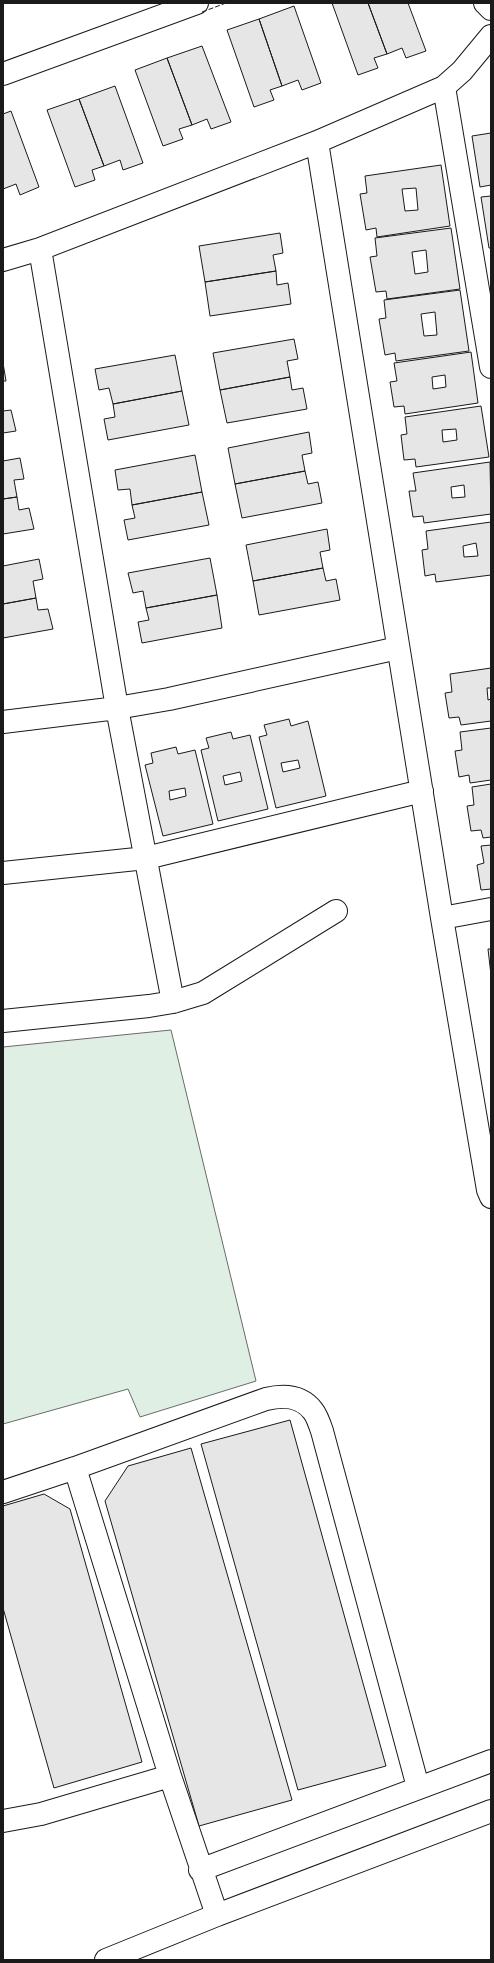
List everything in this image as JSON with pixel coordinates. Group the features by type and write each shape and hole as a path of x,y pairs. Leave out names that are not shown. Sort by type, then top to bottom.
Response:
{"street":[{"path":"3,74 197,3"},
{"path":"485,3 491,9"},
{"path":"3,260 40,249 317,142 444,87 462,71 491,36"},
{"path":"444,87 491,367"},
{"path":"317,142 442,918 488,1190 491,1197"},
{"path":"40,249 117,708 173,1002"},
{"path":"3,722 117,708 198,693 398,648"},
{"path":"3,873 146,858 422,791"},
{"path":"442,918 491,909"},
{"path":"3,1020 149,1006 173,1002 203,993 336,911"},
{"path":"3,1492 75,1468 266,1399 279,1396 293,1397 313,1411 322,1431 418,1787"},
{"path":"75,1468 170,1776 216,1915"},
{"path":"200,1870 418,1787 491,1761"},
{"path":"3,1821 41,1814 170,1776"},
{"path":"106,1960 216,1915 491,1812"}],"green space":[{"path":"171,1030 256,1381 140,1417 128,1389 3,1424 3,1047"}],"building":[{"path":"332,3 368,3 387,54 374,58 378,68 358,75"},
{"path":"368,3 408,3 426,51 406,58 402,48 387,54"},
{"path":"294,6 321,83 302,90 298,80 282,86 259,19"},
{"path":"259,19 282,86 270,90 274,100 254,107 227,30"},
{"path":"202,46 231,122 211,129 207,119 192,125 167,58"},
{"path":"167,58 192,125 179,129 183,139 163,146 135,70"},
{"path":"115,86 143,163 123,170 120,160 104,166 79,99"},
{"path":"79,99 104,166 92,170 95,180 75,187 47,110"},
{"path":"11,111 39,187 20,195 16,184 3,189 3,114"},
{"path":"491,133 491,185 480,187 472,136"},
{"path":"441,165 450,226 377,237 376,228 366,230 360,194 367,193 365,176","holes":["416,188 418,210 405,211 402,189"]},
{"path":"491,196 491,248 489,248 481,197"},
{"path":"451,228 460,289 387,299 386,291 376,292 370,257 377,256 375,238","holes":["426,250 428,272 415,274 412,252"]},
{"path":"280,233 283,253 273,255 276,271 205,282 199,246"},
{"path":"276,271 277,285 288,283 291,304 210,316 205,282"},
{"path":"460,290 469,351 396,361 395,353 385,355 379,319 386,318 384,300","holes":["435,312 437,335 424,336 421,314"]},
{"path":"294,339 298,359 287,361 290,377 220,390 213,353"},
{"path":"471,352 478,403 405,414 404,406 394,407 390,382 397,381 394,363","holes":["445,375 446,387 433,389 432,377"]},
{"path":"175,355 182,391 113,404 109,388 99,390 95,369"},
{"path":"3,363 6,381 3,381"},
{"path":"290,377 292,390 303,388 307,409 227,423 220,390"},
{"path":"182,391 189,425 108,440 104,419 115,417 113,404"},
{"path":"481,406 489,457 416,467 415,459 404,460 401,435 407,434 405,417","holes":["456,429 457,440 443,442 442,430"]},
{"path":"11,410 16,431 3,433 3,411"},
{"path":"309,432 312,453 302,455 305,471 235,484 228,448"},
{"path":"195,455 202,492 132,505 130,489 118,490 115,470"},
{"path":"20,458 24,479 14,480 17,497 3,499 3,461"},
{"path":"490,462 491,514 424,523 423,516 413,517 409,491 416,491 413,473","holes":["464,485 465,497 452,498 451,487"]},
{"path":"305,471 308,484 318,482 322,503 242,518 235,484"},
{"path":"202,492 209,525 128,540 124,520 135,518 132,505"},
{"path":"17,497 19,510 29,508 34,529 3,534 3,499"},
{"path":"491,522 491,575 436,582 435,574 425,576 422,550 428,549 426,531","holes":["476,543 478,556 464,557 463,546"]},
{"path":"327,529 330,550 320,552 323,568 253,581 246,545"},
{"path":"210,558 217,595 146,608 143,591 133,593 128,573"},
{"path":"39,559 43,579 33,581 36,598 3,604 3,566"},
{"path":"323,568 326,581 336,579 340,600 259,615 253,581"},
{"path":"217,595 222,628 142,643 138,622 149,620 146,608"},
{"path":"36,598 38,610 48,609 53,629 3,638 3,604"},
{"path":"491,668 491,688 487,688 488,700 491,699 491,721 461,725 459,717 449,718 445,693 452,692 450,674"},
{"path":"289,719 291,726 308,721 326,796 276,808 259,737 267,735 264,725","holes":["298,760 300,768 283,772 281,763"]},
{"path":"491,728 491,780 470,783 469,775 459,777 455,751 462,750 460,732"},
{"path":"231,732 233,739 250,735 268,809 218,821 201,750 209,748 206,738","holes":["240,772 242,781 225,785 223,776"]},
{"path":"176,747 178,754 195,750 213,824 163,836 145,765 153,763 151,753","holes":["185,788 186,796 170,800 169,791"]},
{"path":"491,784 491,837 483,838 481,830 471,831 467,806 474,805 472,787"},
{"path":"491,845 491,889 481,890 477,865 484,863 481,846"},
{"path":"488,949 491,949 491,975"},
{"path":"290,1420 386,1766 298,1790 201,1444"},
{"path":"191,1448 292,1800 199,1826 105,1501 128,1466"},
{"path":"44,1494 70,1509 142,1762 54,1788 3,1608 3,1506"}],"fence":[{"path":"202,12 226,3"}]}
